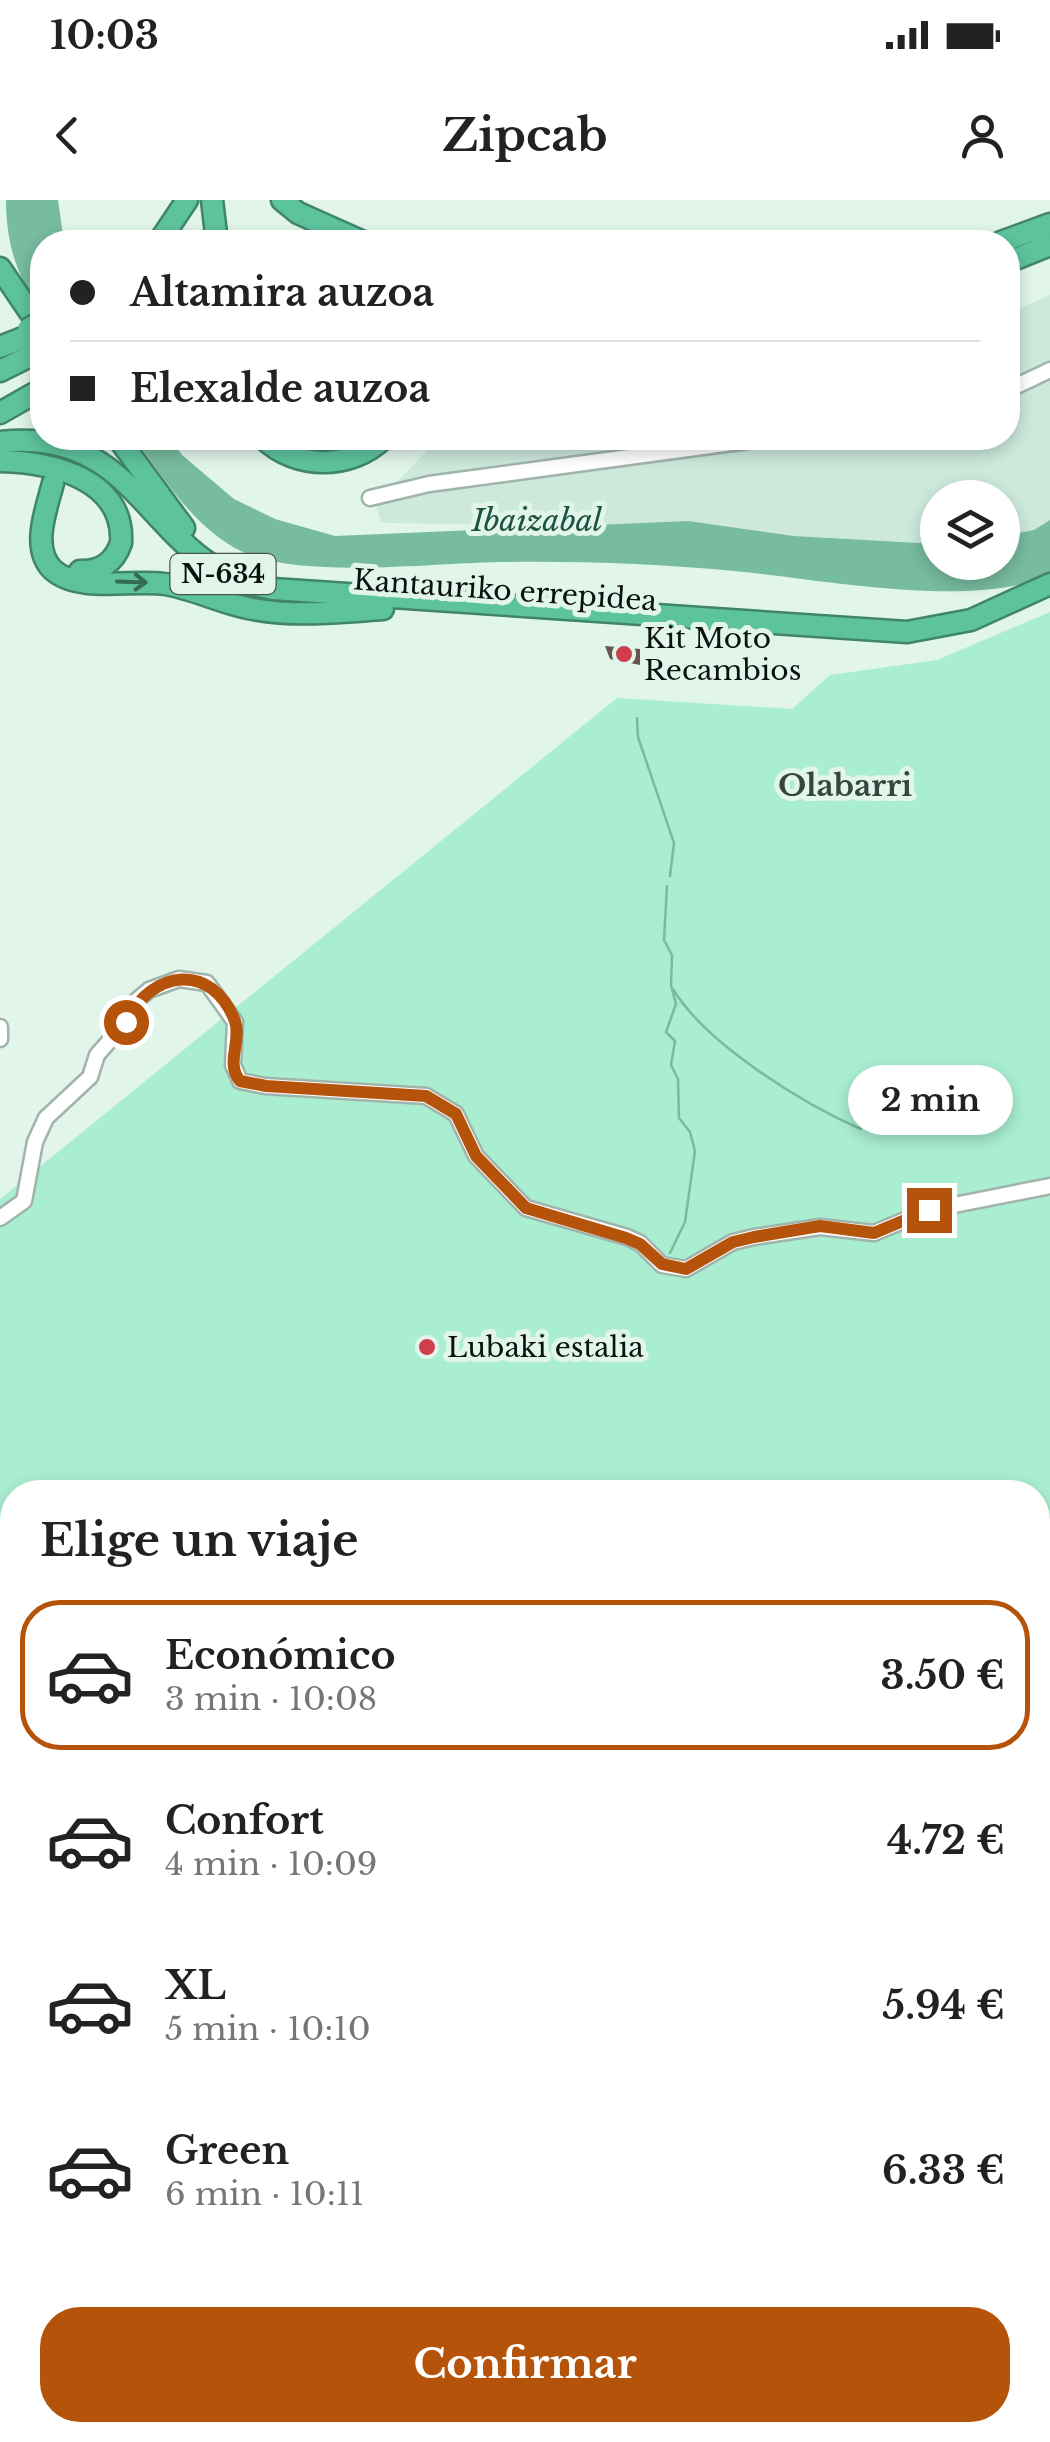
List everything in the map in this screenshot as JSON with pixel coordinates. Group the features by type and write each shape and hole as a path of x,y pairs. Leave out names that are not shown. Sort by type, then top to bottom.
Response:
{"highway":[{"path":"167,230 188,200"},
{"path":"212,200 216,230"},
{"path":"222,200 225,230"},
{"path":"282,200 298,213 336,230"},
{"path":"1020,235 1050,224"},
{"path":"1020,257 1050,246"},
{"path":"2,270 30,317"},
{"path":"1,346 30,336"},
{"path":"0,371 20,361 30,345"},
{"path":"0,414 30,396"},
{"name":"Kantauriko errepidea","path":"0,442 30,442"},
{"name":"Kantauriko errepidea","path":"78,450 119,474 180,543 210,567 236,580 274,590 907,632 971,620 1050,584"},
{"path":"127,450 188,534 235,568 274,579 418,588 493,605"},
{"path":"281,450 290,456 332,462 352,459 366,450"},
{"name":"Kantauriko errepidea","path":"0,458 58,455 81,464 112,485 174,550 230,590 270,601 899,642 939,639 979,629 1050,598"},
{"path":"0,458 52,464 93,486 118,516 122,543 106,566 95,571 74,570 55,558 44,522"},
{"path":"53,482 42,549 53,570 77,580 168,584 253,609 281,613 383,610"}],"street":[{"path":"1020,384 1050,370"},
{"path":"370,498 429,484 681,450"},
{"path":"0,1218 24,1200 36,1142 46,1118 90,1078 97,1055 126,1022 136,1001 149,990 179,979 207,982 236,1022 236,1078 266,1086 426,1096 456,1114 476,1156 526,1208 626,1238 640,1244 669,1268 686,1269 733,1242 754,1237 820,1226 874,1233 929,1210 1050,1186"},
{"path":"0,1027 0,1039"}],"shaded area":[{"path":"6,200 58,200 62,230 30,230 30,292 15,259"},
{"path":"1050,295 1050,520 1034,530 1020,533 1020,480 920,480 920,543 794,536 688,521 640,526 381,523 376,504 428,450 1020,450 1020,309"},
{"path":"143,450 178,450 234,499 275,519 335,536 688,521 794,536 920,543 920,580 1020,580 1020,533 1050,520 1050,575 1017,585 938,591 678,566 507,562 372,568 300,565 243,552 195,517"},
{"path":"1050,612 1050,1480 0,1480 0,1199 617,698 792,709 830,675 937,660"}],"building":[{"name":"Kit Moto Recambios","path":"605,646 640,649 640,665 610,659"}],"waterway":[{"path":"637,718 638,737 674,843 670,876"},
{"path":"667,886 664,940 672,955 671,985 676,1004 666,1032 675,1041 671,1065 678,1079 679,1118 690,1132 695,1151 685,1222 670,1253"},
{"path":"673,989 708,1030 757,1070 861,1129"}],"place":[{"name":"Kit Moto Recambios","path":"624,654"},
{"name":"Lubaki estalia","path":"427,1347"}],"district":[{"name":"Olabarri","path":"845,786"}],"route":[{"path":"126,1022 136,1001 149,990 179,979 207,982 236,1022 233,1065 240,1081 426,1096 456,1114 484,1168 526,1208 626,1238 640,1244 669,1268 686,1269 733,1242 754,1237 820,1226 874,1233 929,1210"}],"water label":[{"name":"Ibaizabal","path":"537,521"}]}
